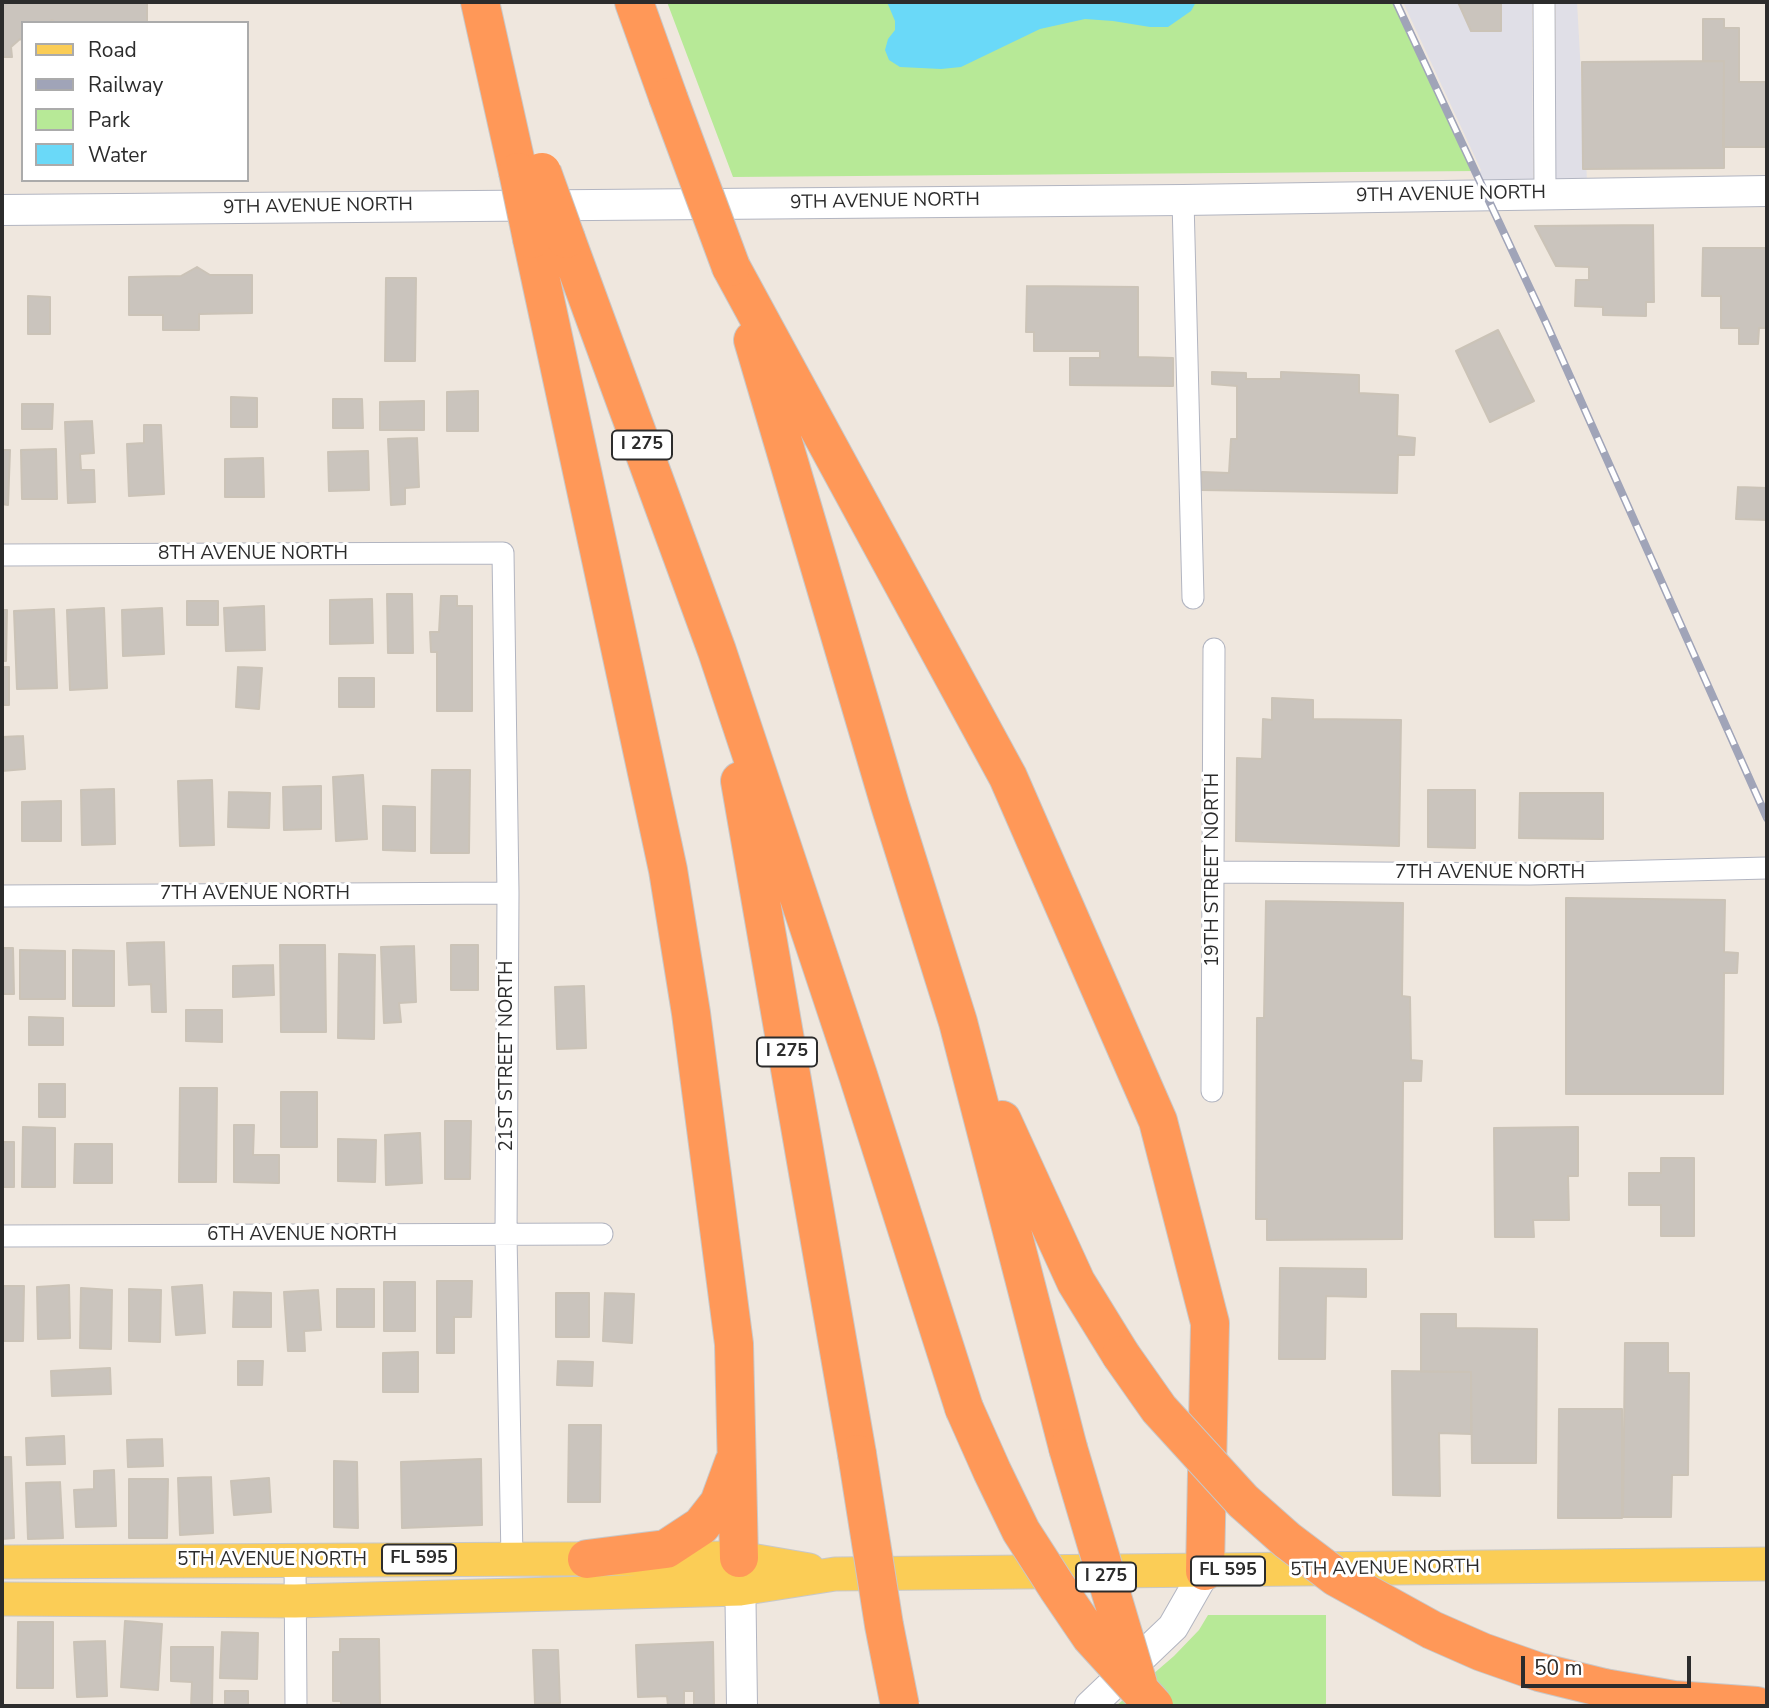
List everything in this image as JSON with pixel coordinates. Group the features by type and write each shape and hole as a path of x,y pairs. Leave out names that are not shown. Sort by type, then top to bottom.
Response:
{"highway":[{"name":"I 275","path":"634,2 732,267 890,805 958,1022 1068,1448 1145,1706"},
{"name":"I 275","path":"482,8 549,239 717,651 900,1706"},
{"path":"549,239 668,870 691,1013 734,1344 740,1574"},
{"path":"732,267 1008,777 1158,1121 1210,1324 1205,1571"},
{"path":"717,651 858,1075 964,1408 1021,1531 1091,1637 1154,1706"},
{"path":"958,1022 1076,1282 1121,1355 1159,1409 1243,1501 1287,1540 1336,1577 1432,1630 1482,1652 1539,1672 1604,1688 1674,1700 1756,1706"},
{"path":"587,1559 666,1549 701,1525 719,1503 738,1451"}],"main road":[{"name":"5TH AVENUE NORTH","path":"2,1562 587,1559 740,1574"},
{"name":"5TH AVENUE NORTH","path":"2,1599 295,1601 740,1574 1767,1564"}],"street":[{"path":"1544,2 1545,194"},
{"name":"9TH AVENUE NORTH","path":"2,210 1183,200 1767,191"},
{"path":"1183,200 1193,598"},
{"name":"8TH AVENUE NORTH","path":"2,555 503,552"},
{"name":"21ST STREET NORTH","path":"503,552 508,893 506,1234 512,1559"},
{"name":"19TH STREET NORTH","path":"1212,1090 1214,649"},
{"name":"7TH AVENUE NORTH","path":"1213,872 1531,874 1767,868"},
{"name":"7TH AVENUE NORTH","path":"2,896 508,893"},
{"name":"6TH AVENUE NORTH","path":"2,1236 602,1234"},
{"path":"295,1560 296,1706"},
{"path":"1090,1706 1173,1627 1205,1571"},
{"path":"740,1574 742,1706"}],"shaded area":[{"path":"1403,2 1532,2 1533,180 1475,181 1481,170"},
{"path":"1556,2 1577,2 1587,180 1556,180"}],"green space":[{"path":"667,2 1396,2 1477,171 733,177"},
{"path":"1208,1615 1326,1615 1326,1706 1116,1706 1174,1656 1199,1630"}],"water":[{"path":"887,2 1196,2 1191,11 1168,27 1085,19 1040,29 961,67 941,69 900,67 889,60 885,50 888,39 895,30 895,21"}],"building":[{"path":"2,2 147,2 147,21 21,21 21,40 11,47 12,57 2,57"},
{"path":"1458,2 1501,2 1501,31 1471,31"},
{"path":"1703,19 1724,19 1724,28 1739,28 1739,82 1767,82 1767,147 1723,147 1724,61 1703,61"},
{"path":"1724,61 1724,168 1583,169 1582,62"},
{"path":"1653,225 1654,302 1646,302 1646,316 1603,315 1603,307 1575,306 1576,280 1589,280 1589,267 1556,266 1535,226"},
{"path":"1703,248 1767,248 1767,328 1759,328 1758,344 1739,344 1739,328 1721,328 1721,296 1702,296"},
{"path":"197,267 210,275 252,275 252,313 199,314 199,330 163,330 163,315 129,315 129,277 181,276"},
{"path":"386,278 416,278 415,361 385,361"},
{"path":"1027,286 1138,287 1138,357 1173,358 1173,386 1070,385 1070,358 1100,358 1100,351 1034,351 1034,332 1026,332"},
{"path":"28,296 50,297 50,334 28,334"},
{"path":"1498,330 1534,401 1490,422 1456,351"},
{"path":"1212,372 1246,373 1246,379 1281,379 1281,372 1359,375 1359,393 1398,395 1397,436 1415,438 1414,455 1398,455 1397,493 1201,490 1202,472 1229,473 1231,439 1237,439 1237,386 1212,384"},
{"path":"478,391 478,431 447,431 447,392"},
{"path":"231,397 257,398 257,427 231,427"},
{"path":"333,399 362,399 363,428 333,428"},
{"path":"424,401 424,430 380,430 380,402"},
{"path":"22,404 53,404 52,429 22,429"},
{"path":"92,421 94,453 80,454 81,470 94,470 95,502 68,503 65,422"},
{"path":"144,425 161,425 164,494 129,496 127,444 144,443"},
{"path":"417,438 419,487 405,488 405,504 391,505 388,439"},
{"path":"56,449 57,499 22,499 21,450"},
{"path":"2,450 10,450 8,505 2,504"},
{"path":"368,451 369,490 329,491 328,452"},
{"path":"263,458 264,497 225,497 225,459"},
{"path":"1738,487 1767,488 1767,520 1736,519"},
{"path":"387,594 412,594 413,653 388,653"},
{"path":"441,596 457,596 457,606 472,606 472,711 437,711 437,652 431,652 430,632 439,632"},
{"path":"372,599 373,643 330,644 330,600"},
{"path":"187,601 218,601 218,625 187,625"},
{"path":"264,606 265,650 226,651 224,608"},
{"path":"104,608 107,688 70,690 67,610"},
{"path":"162,608 164,654 123,656 122,610"},
{"path":"54,609 57,688 17,689 14,611"},
{"path":"2,610 7,610 6,661 2,661"},
{"path":"2,667 9,667 9,705 2,705"},
{"path":"238,667 262,668 259,709 236,707"},
{"path":"339,678 374,678 374,707 339,707"},
{"path":"1272,698 1313,700 1313,719 1401,720 1399,846 1236,841 1237,758 1262,759 1263,719 1272,720"},
{"path":"23,736 25,769 2,771 2,737"},
{"path":"432,770 470,770 469,853 431,853"},
{"path":"363,775 367,839 336,841 333,777"},
{"path":"212,780 214,845 180,846 178,781"},
{"path":"321,786 321,829 284,830 283,787"},
{"path":"114,789 115,844 82,845 81,790"},
{"path":"1428,790 1475,790 1475,848 1428,847"},
{"path":"229,792 270,793 269,828 228,827"},
{"path":"1520,793 1603,793 1603,839 1519,838"},
{"path":"61,801 61,841 22,841 22,802"},
{"path":"383,806 415,807 415,851 383,850"},
{"path":"1566,898 1725,900 1724,952 1738,953 1737,973 1724,973 1723,1094 1566,1094"},
{"path":"1266,901 1403,903 1402,996 1410,997 1411,1060 1422,1061 1421,1081 1403,1081 1402,1239 1267,1240 1267,1219 1256,1219 1257,1018 1264,1018"},
{"path":"164,942 166,1012 152,1012 151,984 129,985 127,943"},
{"path":"280,945 325,945 326,1032 281,1032"},
{"path":"451,945 478,945 478,990 451,990"},
{"path":"414,946 416,1002 399,1003 401,1022 384,1023 381,947"},
{"path":"2,948 13,948 14,994 2,994"},
{"path":"20,950 65,951 65,999 20,999"},
{"path":"73,950 114,951 114,1006 73,1006"},
{"path":"339,954 375,955 374,1039 338,1038"},
{"path":"273,965 274,995 233,997 233,966"},
{"path":"584,986 586,1048 557,1049 555,987"},
{"path":"186,1010 222,1010 222,1042 186,1041"},
{"path":"29,1017 63,1018 63,1045 29,1045"},
{"path":"39,1084 65,1084 65,1117 39,1117"},
{"path":"180,1088 217,1088 216,1182 179,1182"},
{"path":"281,1092 317,1092 317,1147 281,1147"},
{"path":"445,1121 471,1121 470,1179 445,1179"},
{"path":"234,1125 254,1125 253,1155 279,1155 279,1183 234,1182"},
{"path":"23,1127 55,1128 55,1187 22,1187"},
{"path":"1578,1127 1578,1176 1568,1176 1569,1220 1533,1220 1534,1237 1495,1237 1494,1128"},
{"path":"420,1133 422,1183 386,1185 385,1135"},
{"path":"338,1139 376,1140 375,1182 338,1181"},
{"path":"2,1142 14,1142 14,1187 2,1187"},
{"path":"75,1144 112,1144 112,1183 74,1183"},
{"path":"1661,1158 1694,1158 1694,1236 1661,1236 1661,1205 1629,1205 1629,1173 1661,1173"},
{"path":"1280,1268 1366,1269 1366,1297 1326,1296 1325,1359 1279,1359"},
{"path":"437,1281 472,1281 471,1317 454,1317 454,1353 437,1353"},
{"path":"384,1282 415,1282 415,1331 384,1331"},
{"path":"69,1285 70,1338 38,1339 37,1287"},
{"path":"202,1285 205,1333 176,1335 172,1287"},
{"path":"2,1286 24,1286 23,1341 2,1341"},
{"path":"81,1288 112,1290 111,1349 80,1348"},
{"path":"129,1289 161,1290 160,1342 129,1341"},
{"path":"337,1289 374,1289 374,1327 337,1327"},
{"path":"318,1290 321,1330 304,1331 305,1351 288,1351 284,1292"},
{"path":"234,1292 271,1293 271,1327 233,1327"},
{"path":"556,1293 589,1293 589,1337 556,1337"},
{"path":"605,1293 634,1294 632,1343 603,1341"},
{"path":"1421,1314 1456,1314 1456,1328 1537,1329 1536,1463 1472,1463 1471,1372 1421,1372"},
{"path":"1625,1343 1668,1343 1668,1373 1689,1373 1688,1475 1672,1475 1671,1517 1623,1517"},
{"path":"418,1352 418,1392 383,1392 383,1353"},
{"path":"238,1361 263,1361 262,1385 238,1385"},
{"path":"558,1361 593,1362 592,1386 557,1385"},
{"path":"110,1368 111,1394 52,1396 51,1371"},
{"path":"1392,1371 1471,1372 1471,1434 1439,1433 1440,1496 1393,1495"},
{"path":"1559,1409 1622,1409 1622,1518 1558,1518"},
{"path":"569,1425 601,1425 600,1502 568,1502"},
{"path":"64,1436 65,1464 27,1465 26,1438"},
{"path":"162,1439 163,1466 128,1467 127,1440"},
{"path":"2,1457 11,1457 14,1538 2,1539"},
{"path":"481,1459 482,1525 402,1528 401,1462"},
{"path":"334,1461 357,1462 358,1528 334,1527"},
{"path":"114,1470 116,1526 76,1527 74,1490 94,1489 94,1471"},
{"path":"211,1477 213,1533 180,1535 178,1478"},
{"path":"269,1478 271,1512 234,1515 231,1481"},
{"path":"129,1479 168,1479 167,1538 129,1538"},
{"path":"60,1482 63,1538 28,1539 26,1483"},
{"path":"125,1621 162,1624 158,1690 121,1687"},
{"path":"18,1622 53,1622 53,1688 17,1688"},
{"path":"222,1632 258,1633 257,1679 220,1678"},
{"path":"340,1639 379,1639 380,1706 341,1706 341,1701 333,1701 333,1652 340,1652"},
{"path":"105,1641 107,1696 77,1697 74,1642"},
{"path":"713,1642 714,1706 694,1706 694,1691 684,1691 684,1706 668,1706 667,1696 638,1697 636,1645"},
{"path":"171,1647 213,1647 212,1706 191,1706 192,1682 171,1681"},
{"path":"533,1650 558,1650 560,1703 535,1704"},
{"path":"225,1691 248,1691 248,1706 225,1706"}],"railway":[{"path":"1396,2 1547,325 1767,818"}]}
